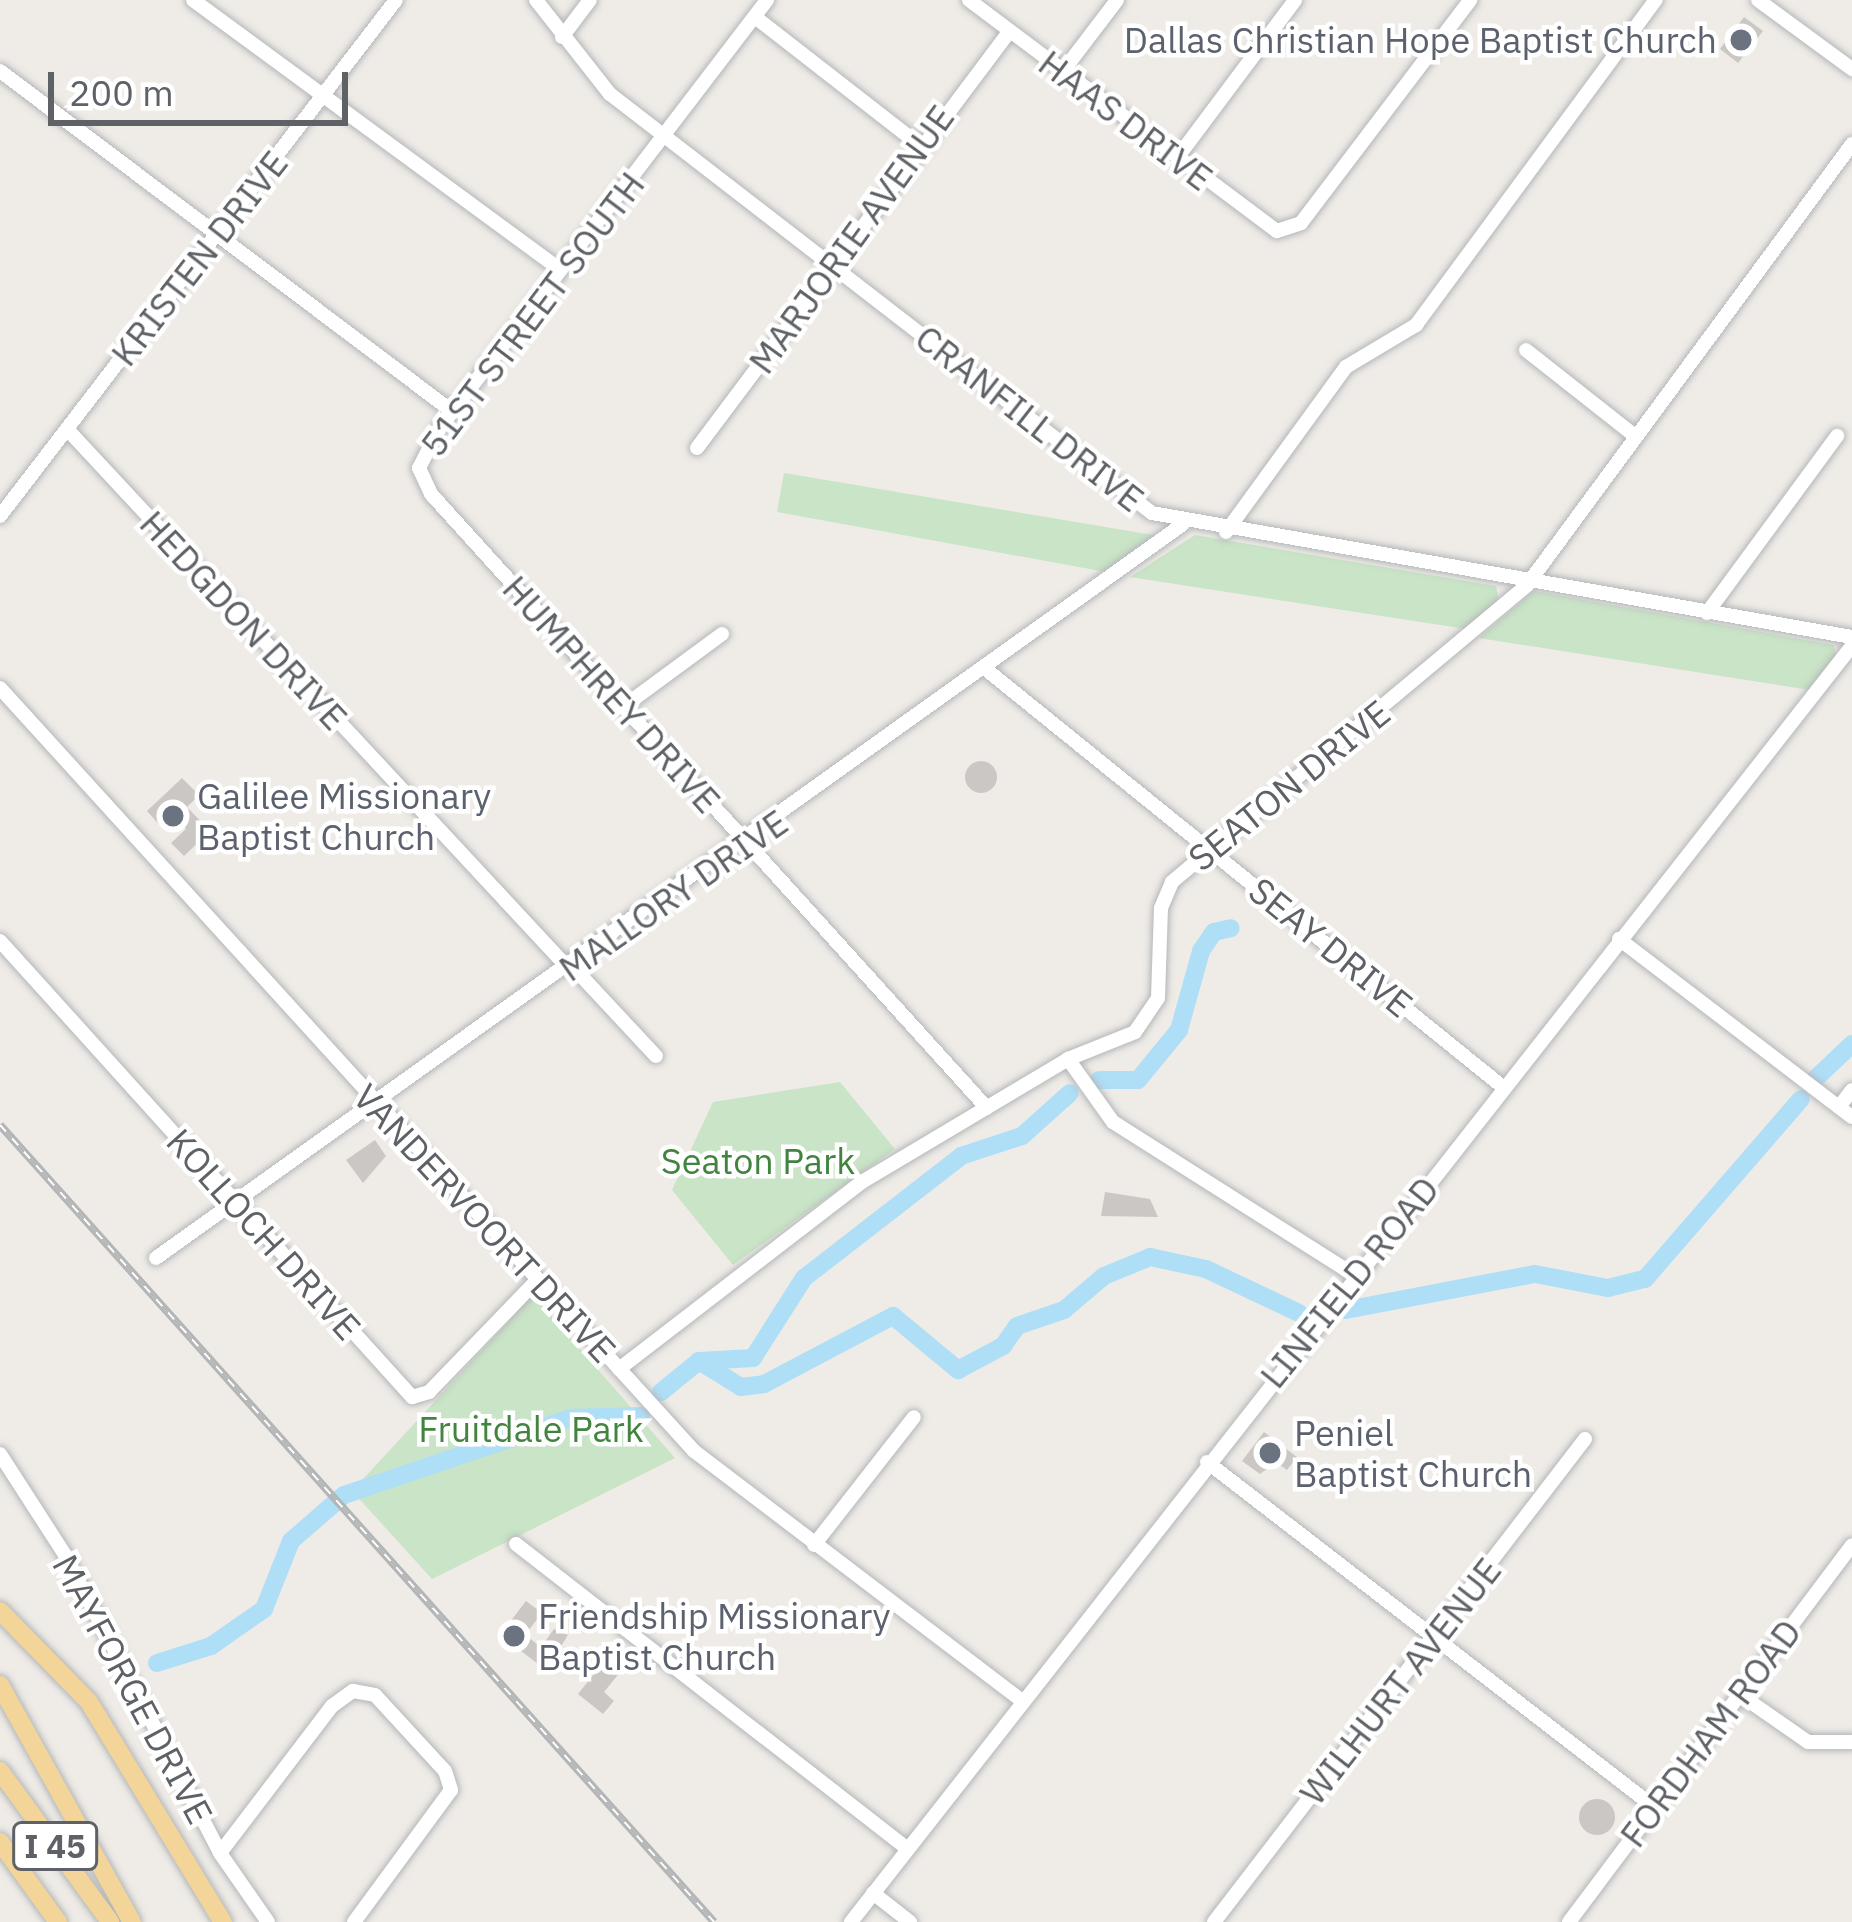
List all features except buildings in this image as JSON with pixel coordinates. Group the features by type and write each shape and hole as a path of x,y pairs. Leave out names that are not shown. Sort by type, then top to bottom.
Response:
{"highway":[{"path":"0,1611 89,1702 223,1922"},
{"path":"0,1684 131,1922"},
{"name":"I 45","path":"0,1771 110,1922"},
{"name":"I 45","path":"0,1842 58,1922"}],"street":[{"path":"193,0 561,270"},
{"name":"KRISTEN DRIVE","path":"0,516 397,0"},
{"name":"CRANFILL DRIVE","path":"536,0 562,38 664,138 832,264 1120,493 1183,524 1852,641"},
{"path":"562,38 590,0"},
{"name":"51ST STREET SOUTH","path":"431,494 421,455 767,0"},
{"name":"HAAS DRIVE","path":"969,0 1267,229 1286,231 1470,0"},
{"path":"1063,71 1118,0"},
{"path":"1177,158 1295,0"},
{"path":"1226,532 1354,359 1416,325 1656,0"},
{"path":"1758,0 1852,68"},
{"path":"754,17 917,145"},
{"name":"MARJORIE AVENUE","path":"697,448 917,145 1009,32"},
{"path":"0,71 454,412"},
{"name":"SEATON DRIVE","path":"619,1369 834,1201 1068,1060 1135,1032 1153,1013 1161,908 1172,883 1527,585 1852,144"},
{"path":"1526,350 1636,437"},
{"name":"HEDGDON DRIVE","path":"67,430 656,1056"},
{"path":"1707,613 1837,436"},
{"name":"HUMPHREY DRIVE","path":"431,494 987,1108"},
{"name":"MALLORY DRIVE","path":"156,1258 748,844 1183,524"},
{"path":"623,706 722,634"},
{"name":"LINFIELD ROAD","path":"851,1922 1852,641"},
{"name":"SEAY DRIVE","path":"988,671 1504,1088"},
{"name":"VANDERVOORT DRIVE","path":"0,688 376,1106 713,1468 1022,1701"},
{"path":"1618,939 1852,1117"},
{"name":"KOLLOCH DRIVE","path":"0,941 412,1397 429,1392 537,1280"},
{"path":"1068,1060 1113,1122 1354,1275"},
{"path":"1839,1107 1852,1090"},
{"path":"814,1545 914,1417"},
{"name":"WILHURT AVENUE","path":"1214,1922 1585,1439"},
{"name":"MAYFORGE DRIVE","path":"0,1454 65,1555 220,1853 268,1922"},
{"path":"1207,1462 1654,1807"},
{"path":"516,1544 906,1848"},
{"name":"FORDHAM ROAD","path":"1569,1922 1852,1545"},
{"path":"1739,1694 1808,1742 1852,1742"},
{"path":"220,1853 344,1696 375,1695 409,1730 451,1790 354,1922"},
{"path":"873,1893 910,1922"}],"green space":[{"path":"784,473 1165,537 1117,574 777,512"},
{"path":"1195,535 1496,586 1499,602 1466,629 1130,577"},
{"path":"1534,591 1834,645 1836,657 1810,690 1479,638"},
{"name":"Seaton Park","path":"840,1082 895,1149 733,1265 672,1190 713,1102"},
{"name":"Fruitdale Park","path":"533,1295 675,1458 432,1579 352,1491"}],"waterway":[{"path":"1099,1080 1138,1080 1179,1030 1201,951 1214,932 1231,928"},
{"path":"1815,1079 1852,1044"},
{"path":"699,1361 753,1358 804,1278 961,1156 1022,1136 1070,1093"},
{"path":"1346,1310 1535,1274 1608,1288 1645,1279 1801,1099"},
{"path":"661,1392 699,1361 741,1387 764,1384 893,1316 958,1370 1003,1346 1017,1326 1064,1310 1104,1276 1150,1257 1206,1269 1299,1313"},
{"path":"157,1663 211,1646 264,1609 291,1541 344,1495 570,1418 641,1416"}],"railway":[{"path":"0,1125 714,1922"}],"place":[{"name":"Dallas Christian Hope Baptist Church","path":"1741,40"},
{"name":"Galilee Missionary Baptist Church","path":"173,816"},
{"name":"Peniel Baptist Church","path":"1270,1453"},
{"name":"Friendship Missionary Baptist Church","path":"514,1636"}]}
